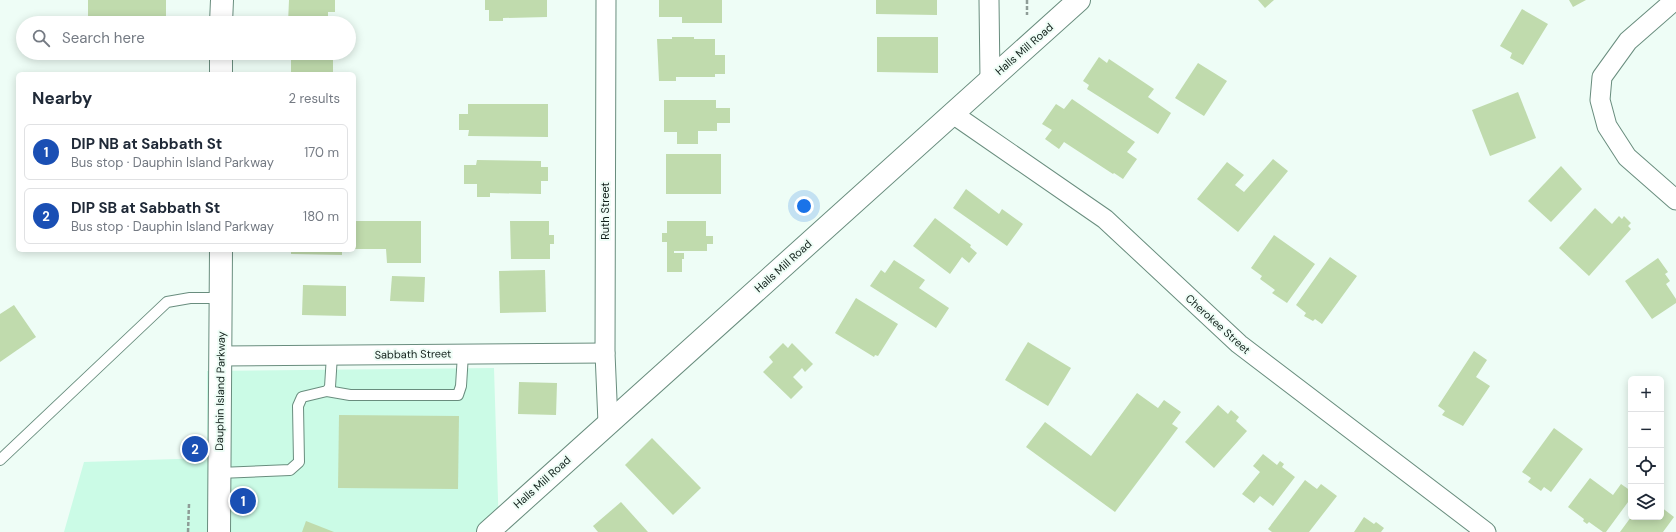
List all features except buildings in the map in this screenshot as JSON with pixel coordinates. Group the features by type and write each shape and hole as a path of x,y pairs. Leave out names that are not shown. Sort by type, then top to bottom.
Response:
{"street":[{"path":"222,0 222,16"},
{"name":"Ruth Street","path":"606,0 605,353 608,423"},
{"path":"989,0 990,79"},
{"name":"Halls Mill Road","path":"488,532 1079,0"},
{"path":"1675,0 1628,42 1602,77 1600,100 1607,126 1627,157 1676,200"},
{"path":"221,60 221,72"},
{"name":"Cherokee Street","path":"953,114 1105,219 1239,344 1486,532"},
{"name":"Dauphin Island Parkway","path":"219,532 221,252"},
{"name":"Sabbath Street","path":"221,356 605,353"}],"lane":[{"path":"0,460 167,302 190,298 221,298"},
{"path":"219,473 290,470 294,467 299,462 299,401 302,397 327,391 350,396 458,396 461,386 463,354"},
{"path":"327,391 332,384 332,355"}],"path":[{"path":"1027,0 1027,17"},
{"path":"188,532 189,504"}],"shaded area":[{"path":"494,368 499,532 64,532 84,462 207,458 207,371"}],"place":[{"name":"DIP SB at Sabbath St","path":"195,449"},
{"name":"DIP NB at Sabbath St","path":"243,501"}]}
